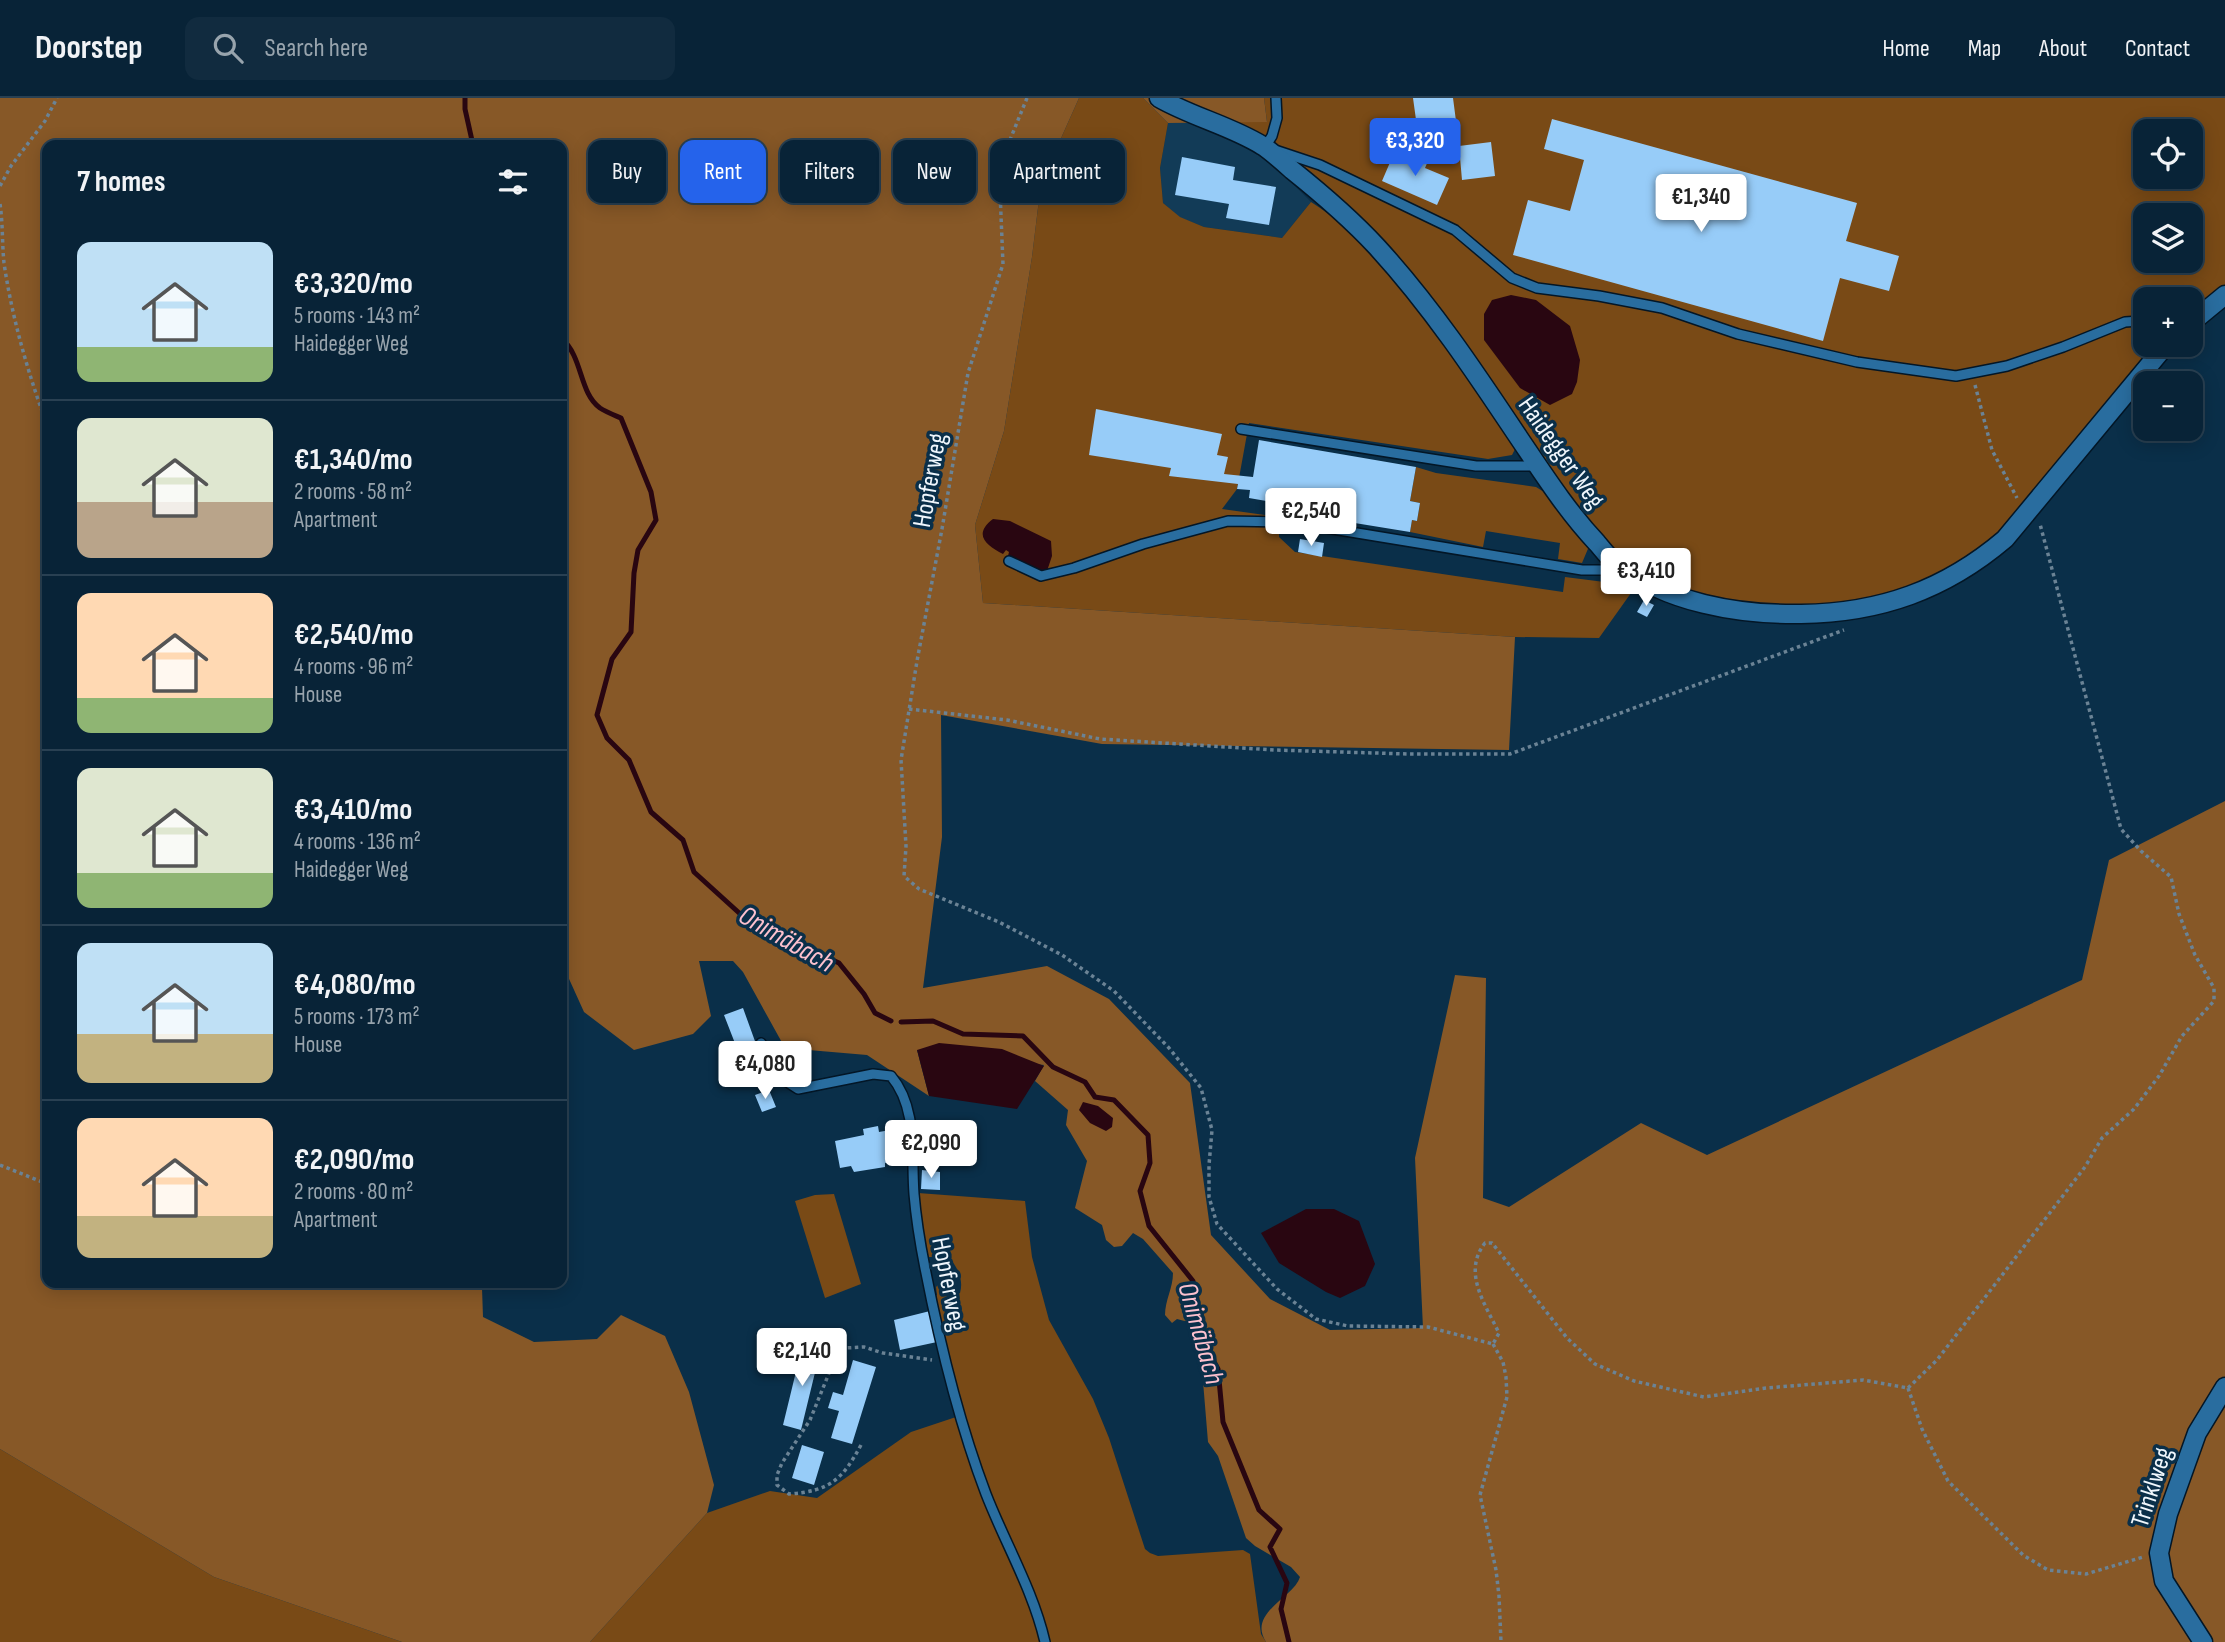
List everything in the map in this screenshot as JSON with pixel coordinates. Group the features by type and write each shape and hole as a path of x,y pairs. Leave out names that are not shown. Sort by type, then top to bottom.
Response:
{"street":[{"name":"Haidegger Weg","path":"1159,98 1263,146 1329,200 1375,245 1409,284 1575,519 1614,562 1687,600 1759,613 1836,612 1889,602 1956,575 2005,539 2156,357"},
{"path":"2203,313 2225,295"},
{"name":"Trinklweg","path":"2203,1642 2164,1581 2159,1553 2168,1514 2197,1433 2225,1387"}],"lane":[{"path":"1276,98 1278,118 1272,136 1263,146 1320,166 1455,230 1512,278 1537,288 1662,308 1738,334 1857,362 1956,376 2007,366 2125,322 2133,321"},
{"path":"1241,429 1476,466 1538,466"},
{"path":"1009,561 1041,576 1228,521 1290,522 1582,570 1604,570 1614,562"},
{"name":"Hopferweg","path":"761,1043 784,1080 798,1089 873,1074 891,1076 902,1090 911,1126 918,1230 944,1362 974,1460 1034,1605 1045,1642"}],"path":[{"path":"0,185 45,121 57,98"},
{"name":"Hopferweg","path":"1027,98 999,167 1003,264 968,373 909,709 901,760 906,846 904,876 919,889 999,922 1062,955 1114,991 1169,1048 1201,1088 1212,1130 1209,1197 1217,1224 1287,1296 1315,1319 1349,1326 1428,1327 1493,1344"},
{"path":"0,204 4,261 14,316 42,411"},
{"path":"1908,1388 1937,1360 2085,1167 2102,1138 2134,1109 2159,1076 2182,1037 2214,1001 2214,988 2195,955 2179,914 2171,877 2121,829 2041,525 2028,513 2008,484 1992,450 1973,373"},
{"path":"909,709 1007,720 1100,739 1274,750 1510,754 1845,630"},
{"path":"0,1165 42,1182"},
{"path":"1501,1642 1496,1570 1480,1495 1507,1397 1503,1363 1493,1344 1499,1333 1474,1277 1476,1254 1485,1243 1492,1243 1504,1256 1576,1347 1595,1364 1633,1381 1704,1397 1766,1388 1863,1380 1908,1388"},
{"path":"861,1445 849,1466 834,1482 812,1492 789,1494 777,1485 776,1475 810,1420 836,1356 845,1348 864,1347 883,1353 944,1362"},
{"path":"1908,1388 1922,1429 1948,1481 2023,1555 2048,1570 2086,1574 2159,1553"}],"shaded area":[{"path":"0,98 1079,98 1060,140 990,140 990,203 1039,203 1004,431 975,525 983,603 1515,637 1509,750 1102,744 941,715 942,837 923,988 1047,966 1109,999 1190,1083 1211,1235 1270,1299 1330,1330 1423,1328 1415,1158 1455,975 1486,978 1483,1198 1509,1207 1641,1123 1707,1155 2082,980 2109,860 2225,801 2225,1642 1266,1642 1262,1622 1296,1585 1300,1577 1291,1567 1246,1538 1218,1456 1208,1442 1200,1345 1203,1326 1177,1319 1172,1323 1165,1315 1173,1273 1143,1239 1133,1233 1122,1246 1114,1247 1106,1240 1102,1225 1075,1208 1087,1161 1066,1125 1068,1110 1035,1081 1044,1065 917,1050 929,1096 867,1055 785,1048 743,972 733,961 699,961 711,1016 693,1034 634,1050 584,1012 567,974 567,140 42,140 42,1288 482,1288 483,1317 534,1342 597,1339 621,1315 665,1336 689,1392 714,1485 707,1513 590,1642 402,1642 214,1577 0,1449"},
{"path":"1079,98 1143,98 1168,123 1160,168 1163,203 1180,217 1204,227 1282,238 1311,202 1329,214 1378,259 1406,293 1517,445 1512,455 1488,459 1249,423 1237,489 1222,509 1279,517 1279,537 1295,552 1563,592 1565,577 1636,586 1599,638 1515,637 983,603 975,525 1004,431 1039,203 1125,203 1125,140 1060,140"},
{"path":"1143,98 1264,98 1267,122 1168,123"},
{"path":"1264,98 2225,98 2225,289 2203,309 2203,287 2133,287 2133,357 2157,357 2144,371 2133,371 2133,384 1981,559 1856,610 1722,608 1614,562 1410,284 1263,146 1209,122 1267,122"},
{"path":"1200,122 1272,163 1311,202 1282,238 1204,227 1179,217 1163,203 1160,168 1168,123"},
{"path":"1511,295 1536,300 1570,326 1580,360 1577,382 1572,394 1550,405 1520,388 1484,340 1484,314 1492,300"},
{"path":"1416,467 1436,473 1536,487 1549,495 1590,544 1582,563 1558,559 1560,543 1486,531 1483,547 1410,532 1412,520 1417,521 1420,503 1410,501"},
{"path":"993,519 1010,521 1051,541 1052,556 1047,571 1041,573 1008,556 1009,552 1006,550 1003,554 987,544 983,530"},
{"path":"939,1043 1002,1049 1044,1066 1017,1109 929,1096 917,1050"},
{"path":"1083,1102 1098,1106 1113,1118 1112,1127 1106,1131 1090,1123 1079,1110"},
{"path":"918,1193 1025,1201 1032,1257 1049,1320 1093,1399 1109,1438 1145,1549 1158,1556 1243,1550 1250,1554 1261,1634 1266,1642 1049,1642 1037,1604 981,1468 966,1420 935,1296 936,1287 940,1283 950,1296 960,1293 960,1278 949,1257 927,1257"},
{"path":"834,1194 861,1284 825,1298 795,1201 815,1195"},
{"path":"1306,1209 1334,1209 1359,1221 1375,1264 1365,1286 1340,1298 1279,1263 1261,1233"},
{"path":"959,1416 1044,1642 590,1642 707,1513 770,1491 817,1498 911,1432"},
{"path":"0,1449 214,1577 402,1642 0,1642"}],"building":[{"path":"1413,98 1453,98 1456,121 1417,127"},
{"path":"1552,119 1857,203 1846,241 1899,256 1889,291 1840,278 1823,341 1513,255 1528,200 1570,211 1584,160 1544,149"},
{"path":"1491,142 1495,176 1462,180 1459,146"},
{"path":"1394,153 1415,162 1418,157 1428,161 1425,168 1449,178 1437,205 1382,181"},
{"path":"1182,157 1235,167 1233,180 1276,187 1269,225 1226,218 1229,204 1175,195"},
{"path":"1096,409 1222,434 1217,455 1228,457 1224,474 1253,477 1259,440 1416,467 1410,501 1420,503 1417,521 1412,520 1410,532 1324,518 1325,511 1249,498 1250,490 1237,489 1238,484 1169,476 1171,468 1089,455"},
{"path":"1300,539 1324,543 1322,557 1298,552"},
{"path":"1644,600 1654,605 1647,617 1637,612"},
{"path":"743,1008 756,1044 738,1051 724,1015"},
{"path":"755,1056 759,1067 749,1071 745,1059"},
{"path":"769,1090 776,1107 762,1112 755,1095"},
{"path":"878,1126 879,1132 890,1130 896,1162 885,1163 885,1167 854,1172 851,1166 840,1168 835,1141 864,1135 863,1129"},
{"path":"922,1170 940,1172 940,1190 921,1189"},
{"path":"930,1311 937,1342 900,1350 894,1320"},
{"path":"802,1347 820,1352 801,1430 783,1425"},
{"path":"853,1360 876,1367 852,1444 831,1438 839,1411 828,1408 833,1392 843,1395"},
{"path":"802,1445 824,1452 814,1485 792,1478"}],"waterway":[{"name":"Onimäbach","path":"465,98 472,140"},
{"name":"Onimäbach","path":"567,345 593,401 602,409 621,418 651,492 656,520 638,550 631,632 612,659 597,715 607,738 629,760 651,812 683,840 694,872 748,921 839,963 864,994 875,1013 891,1021"},
{"name":"Onimäbach","path":"901,1022 933,1021 963,1034 1023,1036 1053,1067 1085,1082 1095,1097 1114,1100 1148,1135 1150,1163 1140,1191 1149,1226 1193,1281 1193,1310 1204,1329 1207,1350 1218,1369 1223,1422 1259,1510 1280,1529 1270,1547 1287,1583 1281,1609 1289,1642"}]}
